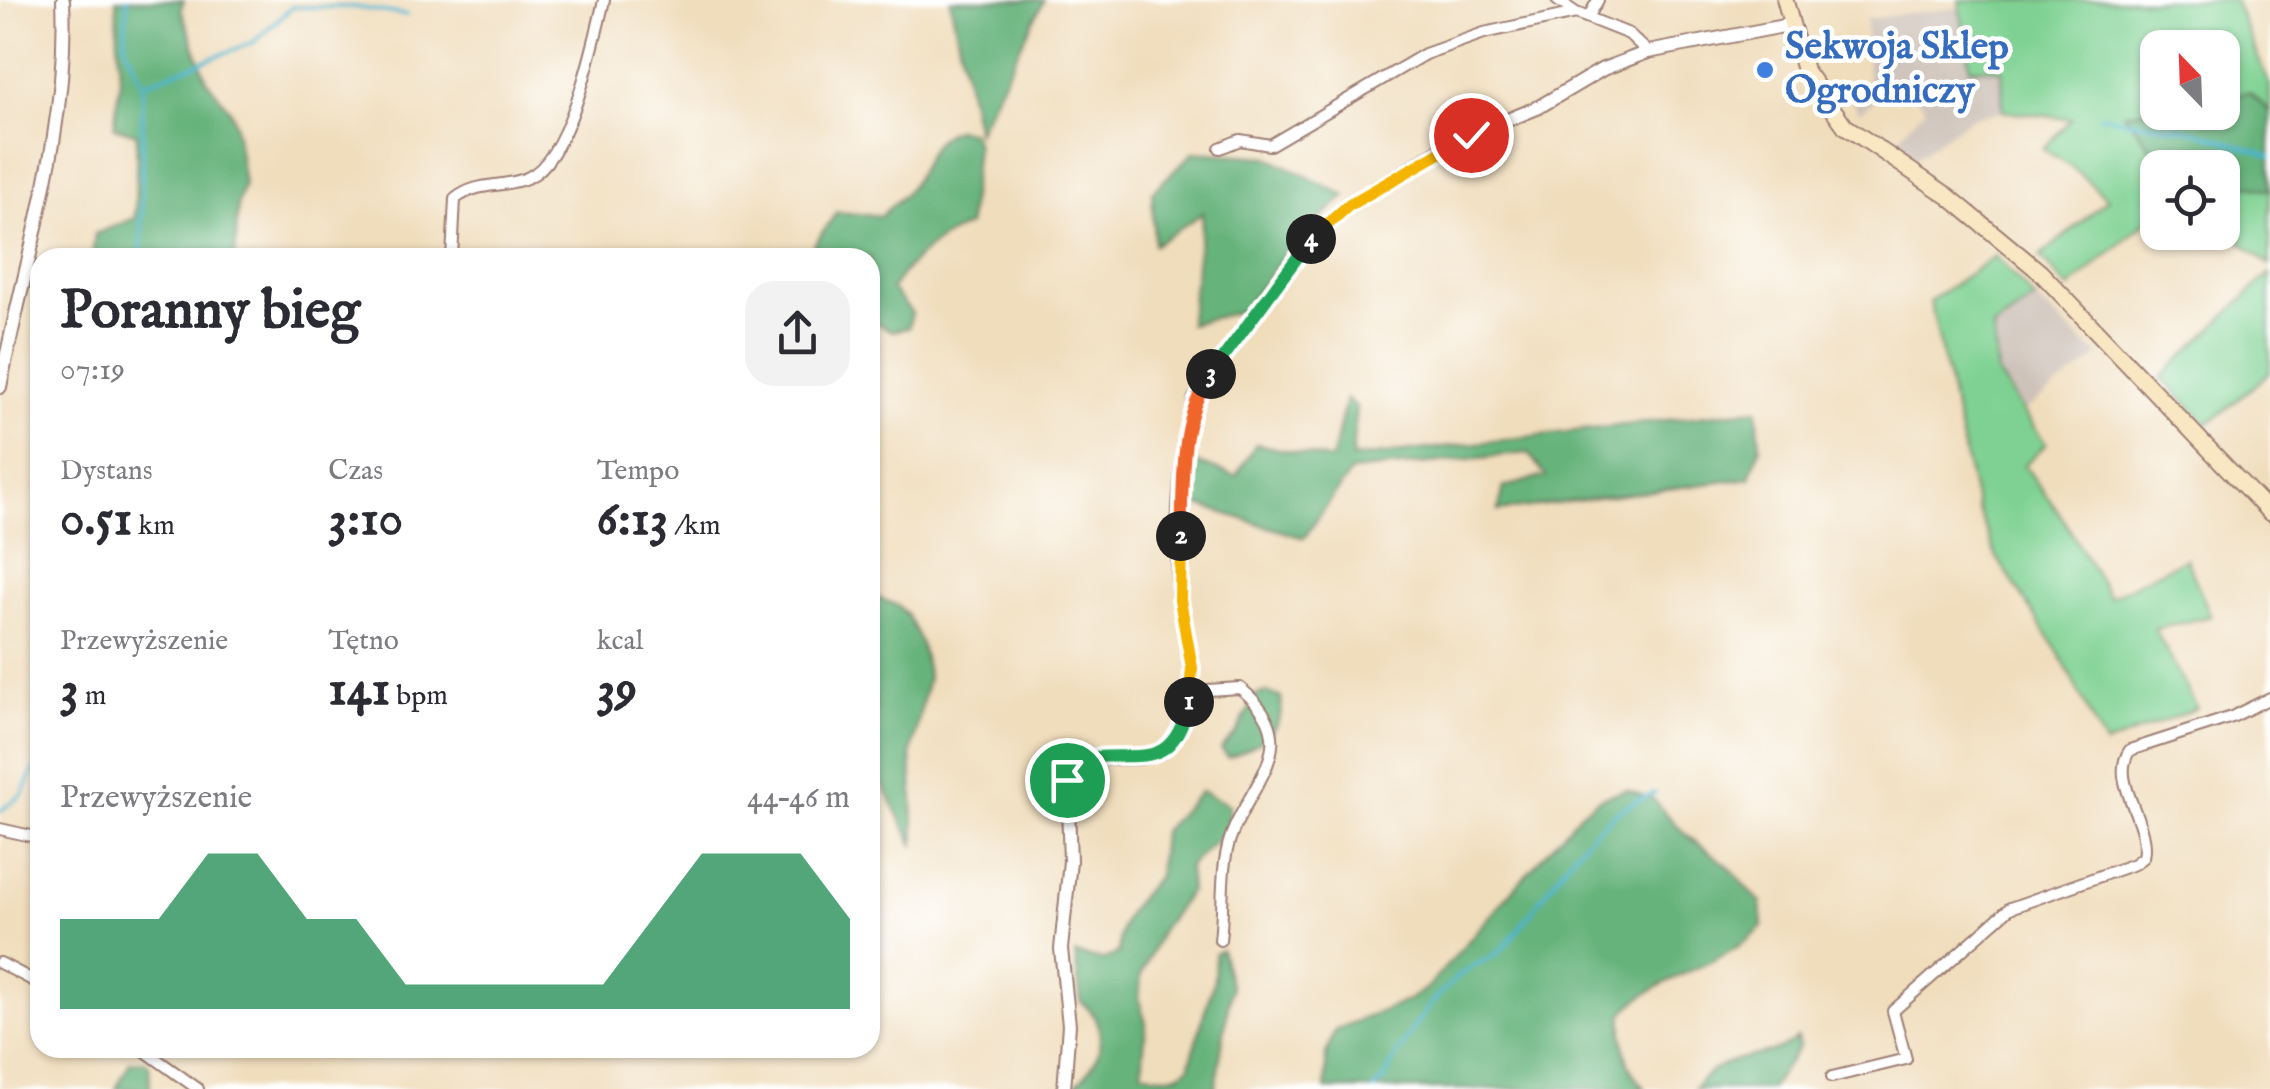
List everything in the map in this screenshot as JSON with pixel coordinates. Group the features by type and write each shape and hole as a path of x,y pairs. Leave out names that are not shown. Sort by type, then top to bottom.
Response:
{"main road":[{"path":"1785,0 1804,69 1844,126 1948,196 2040,272 2270,514"}],"street":[{"path":"31,248 48,171 65,36 63,0"},
{"path":"453,248 455,199 479,185 525,180 545,168 578,95 604,0"},
{"path":"1557,0 1576,13 1629,34 1648,52"},
{"path":"1589,16 1598,0"},
{"path":"1220,148 1240,140 1270,145 1312,117 1448,44 1576,13"},
{"path":"1064,1089 1068,1025 1061,950 1070,861 1070,767 1086,757 1140,758 1162,752 1178,733 1192,690 1180,584 1187,426 1195,398 1307,243 1349,205 1451,143 1537,108 1604,69 1648,52 1789,24"},
{"path":"0,387 30,252"},
{"path":"1192,690 1240,688 1256,700 1271,732 1270,764 1230,840 1220,940"},
{"path":"1832,1077 1906,1059 1893,1011 1994,919 2021,902 2134,864 2143,857 2144,833 2124,776 2130,750 2232,717 2270,698"},
{"path":"0,829 30,836"},
{"path":"0,963 30,979"},
{"path":"155,1058 198,1089"}],"shaded area":[{"path":"1961,7 1970,67 2003,69 2003,111 1971,118 1913,159 1892,144 1926,108 1903,81 1859,112 1851,99 1868,80 1866,19"},
{"path":"2035,299 2099,356 2025,410 1998,375 1993,328"}],"green space":[{"path":"116,0 184,0 181,9 207,81 235,122 244,185 238,202 235,248 93,248 95,234 135,218 137,134 114,127 120,80"},
{"path":"950,0 1044,0 977,132"},
{"path":"1959,0 2234,0 2270,86 2270,111 2249,92 2240,93 2240,30 2140,30 2140,111 2125,114 2152,150 2140,150 2140,227 2068,289 2040,257 2108,199 2072,167 2043,149 2071,119 2003,111 2002,69 1970,68"},
{"path":"2249,92 2270,111 2270,190 2240,184 2240,150 2152,150 2125,113 2140,111 2140,130 2240,130 2240,93"},
{"path":"948,132 972,132 976,146 968,226 925,251 891,289 912,313 908,328 892,331 880,325 880,248 812,248 837,212 881,216 911,186 934,144"},
{"path":"1194,152 1268,157 1346,196 1294,242 1242,311 1189,324 1203,213 1154,245 1152,192"},
{"path":"2240,184 2270,190 2270,265 2240,241"},
{"path":"1995,256 2035,299 1993,328 1998,375 2046,444 2024,465 2064,520 2109,597 2186,558 2211,616 2155,629 2197,708 2105,745 2060,655 1996,556 1977,508 1930,301"},
{"path":"2270,273 2270,373 2208,424 2161,378"},
{"path":"1346,399 1356,407 1352,458 1757,409 1760,447 1750,478 1498,511 1504,487 1546,476 1528,453 1351,471 1304,538 1192,503 1197,463 1236,476 1256,444 1332,460"},
{"path":"880,599 897,605 907,615 921,644 928,677 911,754 915,847 880,779"},
{"path":"1267,692 1281,698 1274,728 1258,743 1228,757 1221,749 1237,732 1256,695"},
{"path":"1626,790 1652,798 1685,834 1727,865 1761,903 1763,926 1730,952 1656,988 1623,1013 1625,1054 1645,1089 1326,1089 1326,1054 1335,1030 1407,1001 1428,987 1581,812 1602,797"},
{"path":"1201,791 1229,805 1229,828 1188,867 1190,891 1161,930 1141,975 1139,999 1146,1023 1142,1071 1167,1076 1189,1067 1214,980 1215,953 1221,950 1231,988 1215,1089 1074,1089 1095,1060 1100,1042 1094,1016 1081,1002 1075,954 1103,960 1119,953 1125,919 1158,876 1162,832"},
{"path":"1797,1038 1799,1047 1770,1089 1694,1089 1718,1067 1774,1051"},
{"path":"130,1062 149,1064 150,1089 116,1089"}],"waterway":[{"path":"127,0 125,45 143,84 141,248"},
{"path":"143,84 254,42 292,7 354,7 406,15"},
{"path":"2101,116 2195,131 2270,156"},
{"path":"0,811 23,794 30,779"},
{"path":"1373,1089 1384,1080 1407,1037 1438,996 1465,971 1501,950 1586,840 1628,805 1655,793"}],"place":[{"name":"Sekwoja Sklep Ogrodniczy","path":"1765,70"}],"route":[{"path":"1067,780 1070,767 1079,759 1140,758 1162,752 1185,718 1192,690 1192,668 1180,600 1180,550 1187,426 1195,398 1307,243 1349,205 1451,143 1471,135"}]}
